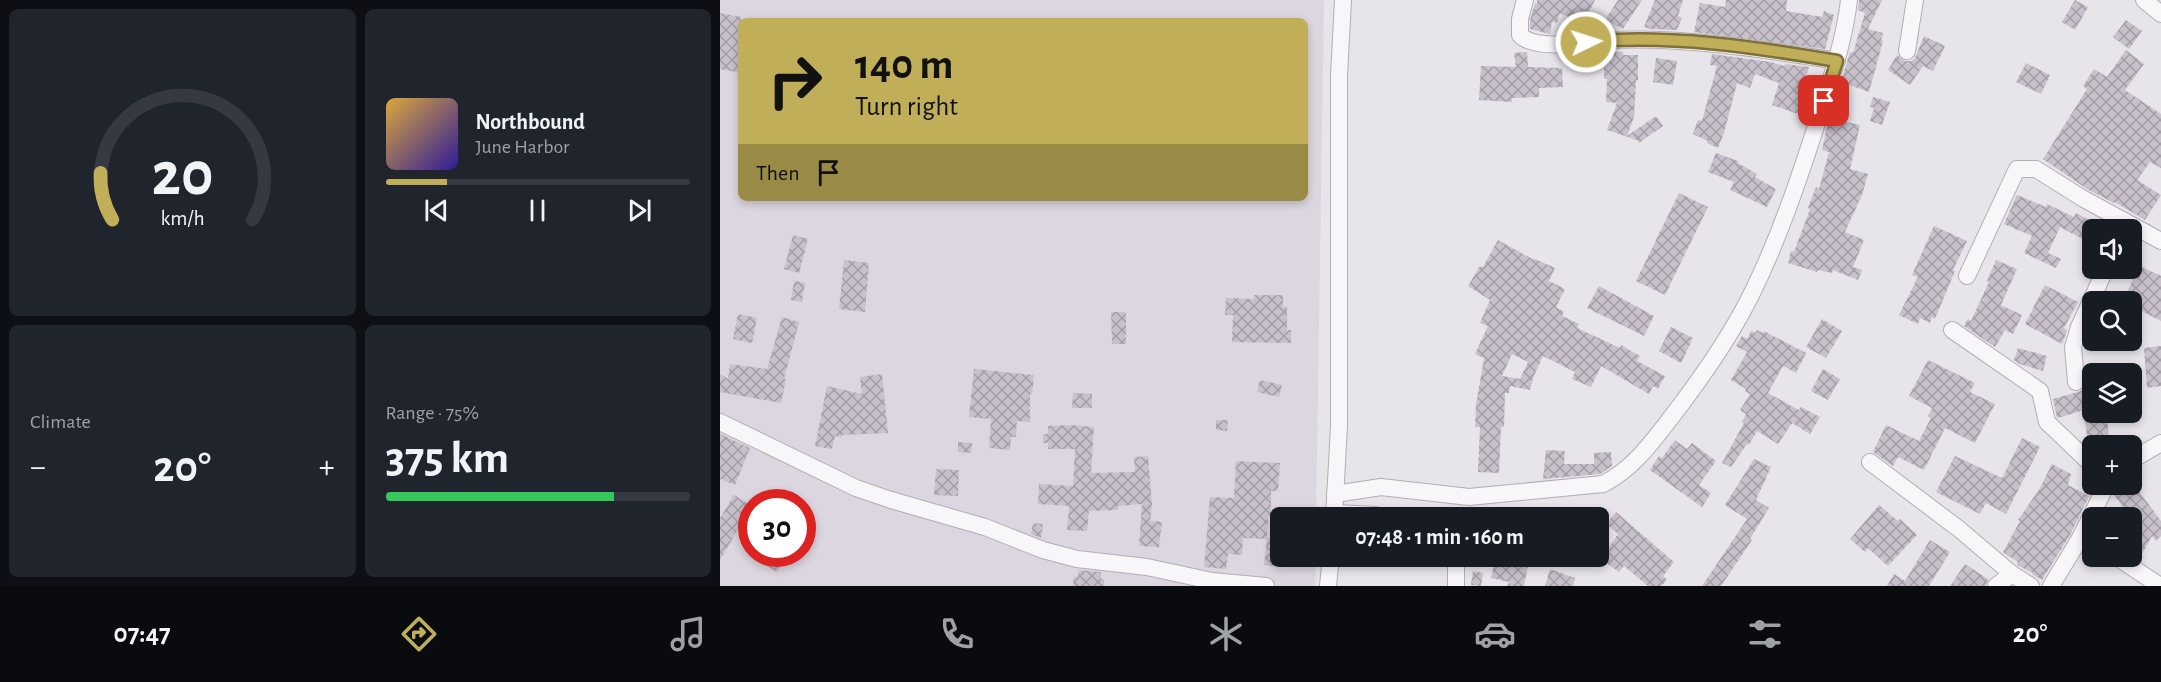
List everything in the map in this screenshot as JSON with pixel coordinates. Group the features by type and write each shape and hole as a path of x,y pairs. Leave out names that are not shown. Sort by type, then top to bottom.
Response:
{"street":[{"path":"1334,507 1339,426 1340,76 1343,0"},
{"path":"1525,0 1520,19 1520,35 1525,40 1562,44 1610,40 1687,42 1767,49 1837,61"},
{"path":"1335,494 1381,487 1469,497 1603,484 1620,476 1653,442 1703,375 1753,290 1792,200 1837,61 1845,31 1849,0"},
{"path":"1907,51 1915,0"},
{"path":"1967,276 2017,169 2036,168 2116,219"},
{"path":"2142,233 2161,241"},
{"path":"2076,382 2073,347 2079,327 2101,279"},
{"path":"1952,330 2040,391 2047,422 2082,455"},
{"path":"720,422 856,488 985,526 1043,550 1077,559 1147,567 1212,581 1266,586"},
{"path":"2142,454 2161,443"},
{"path":"1870,462 1959,529 2012,574 2031,586"},
{"path":"2051,586 2082,549"},
{"path":"1328,586 1330,567"},
{"path":"1455,586 1456,567"},
{"path":"2132,567 2160,586"},
{"path":"1996,586 2012,574"}],"shaded area":[{"path":"720,0 1324,0 1316,507 1270,507 1270,567 1316,567 1315,586 720,586"}],"building":[{"path":"1537,0 1595,0 1583,24 1560,13 1557,23 1552,22 1550,34 1530,29 1530,20"},
{"path":"1618,0 1642,0 1623,29 1605,20"},
{"path":"1655,0 1683,0 1678,16 1682,18 1677,30 1644,27"},
{"path":"1726,0 1787,0 1786,11 1822,17 1824,11 1834,15 1825,49 1694,32 1700,3 1725,7"},
{"path":"1859,0 1882,0 1868,29 1883,33 1881,40 1883,41 1869,92 1841,82 1850,52 1853,53 1865,13 1858,10"},
{"path":"2075,0 2088,7 2075,30 2062,22"},
{"path":"720,13 741,17 738,18 738,72 720,69"},
{"path":"2126,20 2142,31 2129,49 2113,37"},
{"path":"1924,36 1945,46 1933,71 1923,66 1910,85 1888,70 1897,55 1905,61 1912,61"},
{"path":"2126,50 2144,64 2125,90 2161,114 2161,168 2150,162 2137,180 2161,195 2145,220 2087,189 2043,159 2087,89 2083,86 2094,69 2107,77"},
{"path":"1527,52 1528,67 1562,68 1563,87 1539,88 1539,97 1512,98 1512,102 1479,100 1481,66 1516,67 1514,53"},
{"path":"1604,52 1638,55 1634,117 1627,136 1656,116 1663,126 1639,143 1637,140 1607,130 1617,103 1606,102 1607,79 1604,79"},
{"path":"1712,54 1771,62 1784,66 1785,64 1809,67 1802,92 1805,93 1798,114 1772,105 1779,83 1755,74 1750,88 1737,83 1718,148 1693,134 1698,120 1702,121 1717,66 1710,65"},
{"path":"1656,58 1677,61 1673,85 1653,82"},
{"path":"2026,63 2050,75 2041,94 2016,82"},
{"path":"1873,97 1890,102 1882,125 1870,121 1874,108 1870,107"},
{"path":"1829,118 1860,125 1850,169 1868,174 1862,195 1845,232 1864,240 1853,267 1862,270 1858,280 1833,270 1832,273 1818,270 1817,272 1788,263 1810,209 1808,208 1816,187 1819,189 1829,152 1822,150"},
{"path":"1716,153 1738,161 1757,174 1755,177 1776,189 1767,207 1730,190 1734,182 1708,172"},
{"path":"1679,193 1708,207 1665,295 1636,281"},
{"path":"2017,195 2046,207 2047,204 2074,217 2076,213 2087,219 2082,219 2082,239 2060,227 2048,253 2061,259 2056,268 2024,253 2032,236 2004,224"},
{"path":"1934,226 1967,241 1953,270 1955,271 1935,319 1932,317 1930,323 1920,318 1918,324 1899,315 1918,277 1912,275"},
{"path":"793,235 808,239 799,273 784,269"},
{"path":"1498,240 1534,260 1555,268 1549,281 1565,289 1556,307 1564,312 1562,316 1579,324 1577,328 1620,348 1621,345 1640,356 1637,361 1665,376 1658,389 1653,386 1649,394 1601,366 1591,387 1572,379 1575,372 1543,356 1530,390 1510,386 1509,393 1505,393 1499,473 1478,472 1480,427 1475,427 1476,405 1484,358 1475,354 1488,326 1480,323 1490,300 1468,286 1480,266 1483,267","holes":["1512,354 1528,362 1520,379 1502,376"]},
{"path":"844,260 869,263 865,312 839,309"},
{"path":"1996,260 2017,269 2001,305 2022,315 2013,334 2005,330 1995,347 1964,326 1968,319 1971,321 1989,282 1987,281"},
{"path":"2142,267 2161,276 2161,321 2142,311 2142,291 2128,291 2134,279 2142,279"},
{"path":"794,281 805,283 802,302 791,300"},
{"path":"2045,285 2078,302 2064,328 2067,330 2062,344 2025,324"},
{"path":"1599,286 1654,316 1644,336 1587,308"},
{"path":"1254,295 1283,295 1283,307 1287,307 1287,330 1291,330 1291,343 1232,342 1233,315 1225,315 1226,298 1254,299"},
{"path":"1111,312 1126,312 1126,344 1112,344"},
{"path":"738,314 757,318 752,343 733,339"},
{"path":"782,317 799,322 784,379 786,379 781,403 720,392 720,374 728,379 730,364 767,369"},
{"path":"1822,319 1842,331 1826,358 1806,347"},
{"path":"1671,327 1693,338 1681,363 1659,351"},
{"path":"1757,330 1763,333 1764,331 1806,353 1796,373 1783,366 1768,393 1799,410 1801,407 1820,417 1810,434 1792,423 1778,444 1757,431 1731,467 1722,463 1744,423 1742,422 1746,414 1740,410 1750,394 1731,380 1747,352 1736,346 1742,336 1747,339 1751,331 1755,333"},
{"path":"2161,346 2161,386 2147,388 2144,348"},
{"path":"2018,348 2047,356 2043,371 2014,360"},
{"path":"1928,360 1975,383 1970,392 1995,404 1975,443 1945,428 1924,470 1898,457 1893,466 1873,452 1886,425 1919,441 1931,418 1928,416 1932,408 1909,396"},
{"path":"974,369 1034,375 1032,394 1030,394 1030,422 1017,421 1016,437 1011,437 1010,450 989,448 991,419 969,417"},
{"path":"1823,369 1840,379 1828,400 1811,391"},
{"path":"882,374 888,433 835,436 832,449 815,446 827,386 862,394 860,377"},
{"path":"1260,380 1282,385 1279,397 1257,392"},
{"path":"2081,391 2082,411 2058,418 2053,399"},
{"path":"1073,393 1092,394 1092,408 1072,408"},
{"path":"1216,420 1228,420 1227,431 1216,430"},
{"path":"2085,423 2107,423 2109,435 2087,435"},
{"path":"1048,426 1094,427 1091,473 1135,472 1134,457 1148,456 1152,504 1150,521 1162,522 1159,547 1139,546 1142,504 1118,506 1118,510 1089,511 1087,531 1067,530 1069,506 1038,504 1039,484 1073,486 1075,449 1048,449 1048,443 1043,443 1043,434 1048,434"},
{"path":"720,434 750,448 735,485 720,479"},
{"path":"2022,438 2040,447 2006,514 1986,503 1980,514 1936,492 1955,456 2002,478"},
{"path":"1675,440 1687,449 1692,443 1716,461 1699,485 1711,493 1702,507 1650,470 1659,456 1662,458"},
{"path":"958,442 972,443 971,453 958,452"},
{"path":"1546,450 1565,451 1564,464 1594,464 1594,453 1611,452 1612,466 1600,474 1543,479"},
{"path":"1754,459 1771,467 1756,500 1769,508 1750,539 1752,540 1721,586 1702,586 1747,519 1725,505"},
{"path":"1236,461 1280,463 1278,491 1271,491 1270,516 1268,516 1267,538 1270,538 1270,566 1264,565 1267,539 1243,538 1242,555 1228,554 1226,569 1204,567 1210,497 1234,498"},
{"path":"2052,464 2071,474 2068,485 2082,492 2082,495 2089,496 2070,535 2042,580 2017,565 2018,562 2003,552 2020,521 2018,520 2040,488"},
{"path":"936,469 959,470 958,496 934,495"},
{"path":"734,495 738,497 738,530 720,560 720,518"},
{"path":"2114,495 2142,495 2161,521 2161,536 2156,541 2152,536 2142,554 2142,507 2123,507"},
{"path":"1879,505 1898,521 1900,519 1917,535 1888,566 1868,548 1865,552 1850,539"},
{"path":"1616,512 1674,562 1663,576 1667,580 1661,586 1648,586 1624,566 1619,572 1609,565 1609,547 1618,534 1609,526 1609,520"},
{"path":"1033,523 1043,524 1041,538 1031,534"},
{"path":"1930,540 1950,552 1929,586 1887,586 1894,574 1905,581"},
{"path":"1965,564 1988,579 1986,586 1950,586"},
{"path":"769,567 780,567 777,572"},
{"path":"1494,567 1528,567 1524,586 1507,586 1509,582 1491,578"},
{"path":"1550,569 1575,578 1573,586 1545,586"},
{"path":"1079,570 1101,572 1104,586 1073,586 1074,576 1078,577"},
{"path":"1473,571 1483,573 1481,586 1471,585"}],"route":[{"path":"1586,42 1610,40 1687,42 1767,49 1837,61 1824,101"}]}
